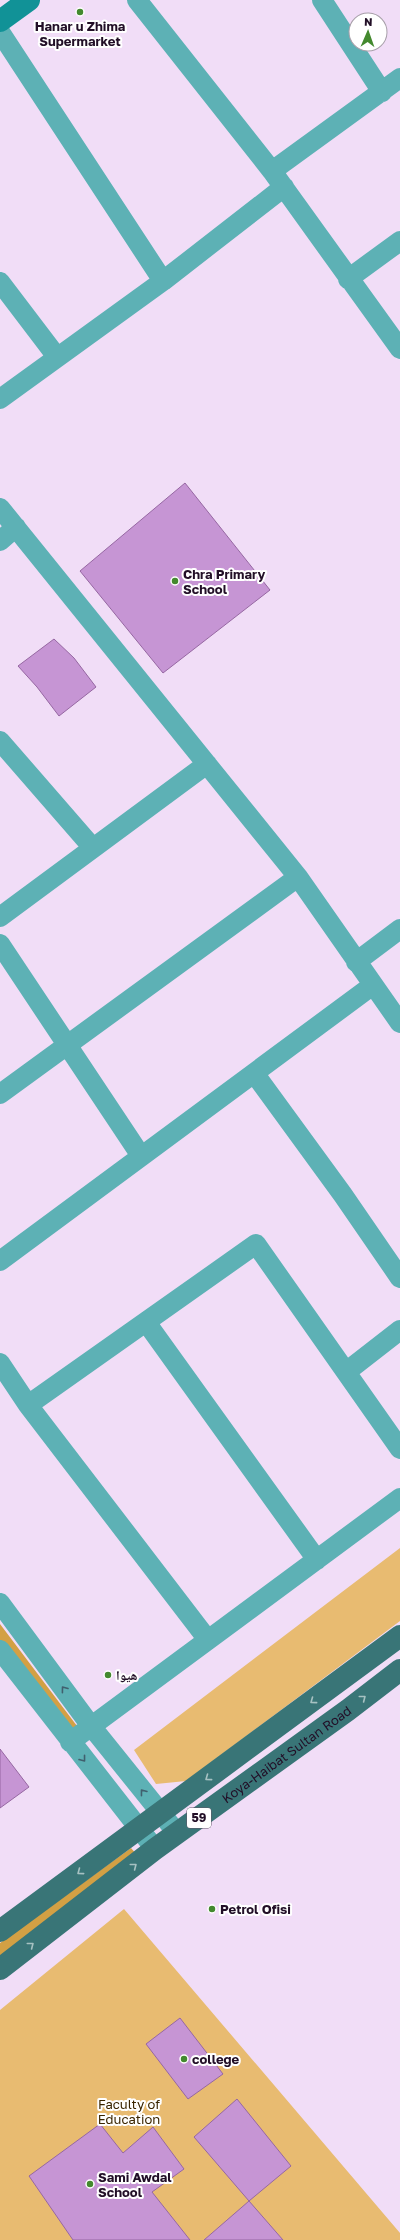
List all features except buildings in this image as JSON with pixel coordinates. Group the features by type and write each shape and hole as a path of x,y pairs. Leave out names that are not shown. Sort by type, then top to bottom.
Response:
{"main road":[{"name":"Koya-Haibat Sultan Road","path":"0,1931 400,1636"},
{"name":"Koya-Haibat Sultan Road","path":"0,1969 177,1833 348,1710 400,1670"}],"street":[{"path":"0,21 29,0"},
{"path":"137,0 272,171 400,349"},
{"path":"322,0 382,92"},
{"path":"0,32 163,281"},
{"path":"272,171 400,78"},
{"path":"0,399 163,281 284,187"},
{"path":"348,278 400,241"},
{"path":"0,282 58,357"},
{"path":"0,508 298,877 400,1023"},
{"path":"0,541 16,527"},
{"path":"0,741 93,848"},
{"path":"0,917 207,764"},
{"path":"0,1094 298,877"},
{"path":"356,962 400,929"},
{"path":"0,944 141,1156"},
{"path":"0,1261 373,986"},
{"path":"254,1073 343,1195 400,1278"},
{"path":"28,1404 256,1244 400,1449"},
{"path":"146,1322 317,1560"},
{"path":"346,1372 400,1330"},
{"path":"0,1363 28,1404 208,1640"},
{"path":"70,1742 400,1498"},
{"path":"0,1603 91,1726 160,1814 177,1833"},
{"path":"0,1650 137,1829 155,1850"}],"green space":[{"path":"400,1548 400,1621 186,1781 156,1784 134,1750"},
{"name":"Faculty of Education","path":"124,1909 400,2233 400,2240 0,2240 0,2010"}],"shaded area":[{"path":"0,1624 80,1730 71,1736 0,1642"},
{"path":"131,1848 137,1855 0,1957 0,1943"}],"place":[{"name":"Hanar u Zhima Supermarket","path":"80,12"},
{"name":"Chra Primary School","path":"175,581"},
{"name":"هیوا","path":"108,1675"},
{"name":"Petrol Ofisi","path":"212,1909"},
{"name":"college","path":"184,2059"},
{"name":"Sami Awdal School","path":"90,2184"}]}
